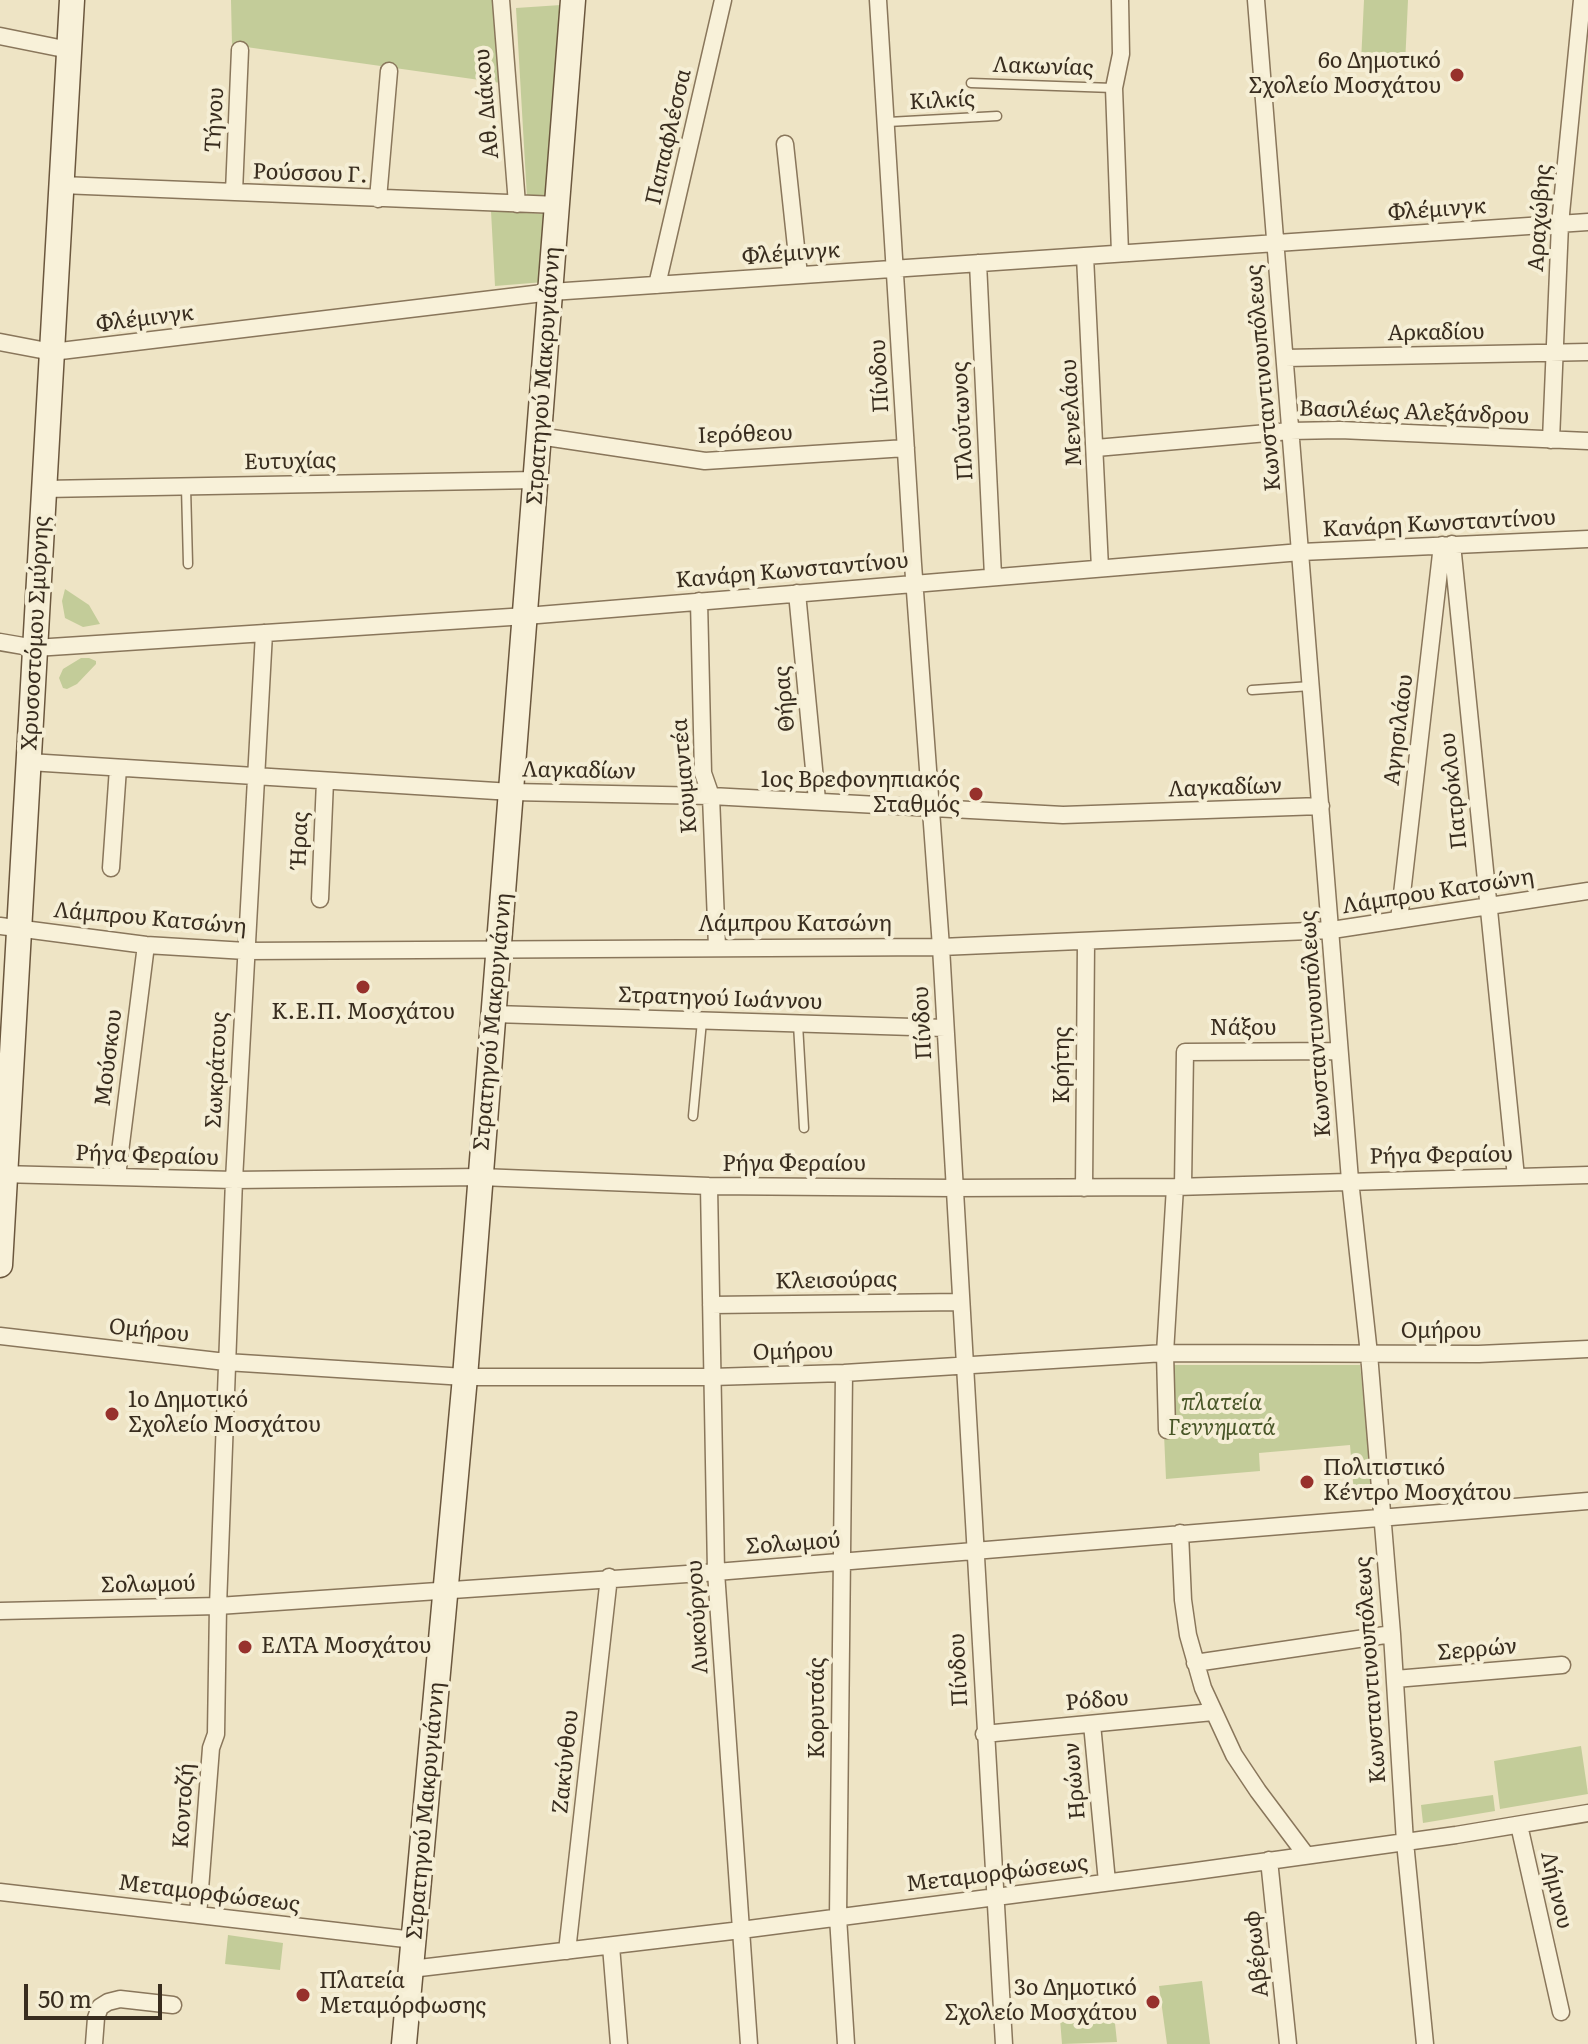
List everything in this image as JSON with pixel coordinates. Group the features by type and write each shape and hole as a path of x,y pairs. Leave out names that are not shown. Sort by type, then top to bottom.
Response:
{"main road":[{"name":"Χρυσοστόμου Σμύρνης","path":"0,1265 10,927 29,762 72,0"},
{"name":"Στρατηγού Μακρυγιάννη","path":"404,2044 465,1377 573,0"}],"street":[{"name":"Αθ. Διάκου","path":"501,0 517,204"},
{"name":"Παπαφλέσσα","path":"657,285 723,0"},
{"name":"Πίνδου","path":"878,0 941,947 1004,2044"},
{"path":"1120,0 1121,54 1114,88 1120,253"},
{"name":"Κωνσταντινουπόλεως","path":"1256,0 1332,930 1339,1051 1369,1354 1405,1842 1425,2044"},
{"name":"Αραχώβης","path":"1551,440 1560,224 1582,0"},
{"path":"0,36 69,50"},
{"name":"Τήνου","path":"234,192 240,50"},
{"path":"378,199 389,71"},
{"path":"785,144 799,275"},
{"name":"Ρούσσου Γ.","path":"61,185 558,205"},
{"name":"Φλέμινγκ","path":"0,342 52,352 551,292 1588,222"},
{"name":"Μενελάου","path":"1085,256 1100,568"},
{"name":"Πλούτωνος","path":"978,263 993,576"},
{"name":"Αρκαδίου","path":"1285,358 1588,352"},
{"name":"Βασιλέως Αλεξάνδρου","path":"1096,448 1290,431 1340,430 1588,441"},
{"name":"Ιερόθεου","path":"539,436 705,461 906,448"},
{"name":"Ευτυχίας","path":"44,489 536,480"},
{"name":"Κανάρη Κωνσταντίνου","path":"0,642 35,648 526,616 1301,552 1588,539"},
{"name":"Πατρόκλου","path":"1447,545 1516,1177"},
{"name":"Αγησιλάου","path":"1399,920 1447,545"},
{"name":"Θήρας","path":"797,593 816,792"},
{"name":"Κουμαντέα","path":"699,601 703,773 711,796 717,947"},
{"name":"Σωκράτους","path":"211,1748 216,1734 226,1362 264,633"},
{"name":"Λαγκαδίων","path":"29,762 512,792 711,796 816,792 930,809 1063,815 1321,806"},
{"path":"111,868 118,768"},
{"name":"Ήρας","path":"320,899 325,781"},
{"name":"Λάμπρου Κατσώνη","path":"10,927 146,945 246,951 941,947 1332,930 1588,891"},
{"name":"Κρήτης","path":"1084,1188 1086,942"},
{"name":"Μούσκου","path":"117,1176 146,945"},
{"name":"Στρατηγού Ιωάννου","path":"494,1014 945,1028"},
{"name":"Νάξου","path":"1167,1430 1165,1353 1179,1186 1185,1052 1339,1051"},
{"name":"Ρήγα Φεραίου","path":"3,1174 234,1180 480,1177 709,1186 953,1188 1084,1188 1588,1175"},
{"name":"Λυκούργου","path":"709,1186 716,1572 749,2044"},
{"name":"Κλεισούρας","path":"711,1305 961,1302"},
{"name":"Ομήρου","path":"0,1336 226,1362 465,1377 712,1377 844,1373 1165,1353 1479,1354 1588,1349"},
{"name":"Κορυτσάς","path":"844,1373 838,1917 846,2044"},
{"name":"Σολωμού","path":"0,1611 218,1606 716,1572 1588,1501"},
{"path":"1180,1533 1183,1600 1195,1663 1213,1712 1234,1755 1306,1855"},
{"name":"Ζακύνθου","path":"567,1951 609,1577"},
{"path":"1195,1663 1392,1634"},
{"name":"Σερρών","path":"1395,1679 1562,1665"},
{"name":"Ρόδου","path":"984,1734 1213,1712"},
{"name":"Ηρώων","path":"1092,1724 1107,1882"},
{"name":"Κοντοζή","path":"198,1915 211,1748"},
{"name":"Μεταμορφώσεως","path":"411,1969 1107,1882 1405,1842 1588,1813"},
{"name":"Λήμνου","path":"1519,1825 1561,2012"},
{"name":"Αβέρωφ","path":"1269,1860 1288,2044"},
{"name":"Μεταμορφώσεως","path":"0,1892 414,1940"},
{"path":"611,1946 619,2044"},
{"path":"94,2044 96,2018 100,2007 108,2002 120,1999 173,2005"}],"lane":[{"name":"Λακωνίας","path":"971,83 1114,88"},
{"name":"Κιλκίς","path":"888,122 997,116"},
{"path":"186,486 188,564"},
{"path":"1252,690 1312,686"},
{"path":"693,1116 702,1020"},
{"path":"798,1023 804,1128"}],"green space":[{"path":"231,0 495,0 501,83 232,45"},
{"path":"1364,0 1408,0 1405,65 1361,62"},
{"path":"561,5 546,199 527,198 516,8"},
{"path":"491,211 547,214 544,282 495,286"},
{"path":"65,589 89,605 100,624 83,627 65,618 62,601"},
{"path":"81,658 89,658 96,664 77,684 63,688 59,678 63,669"},
{"name":"πλατεία Γεννηματά","path":"1168,1365 1360,1365 1373,1491 1354,1493 1350,1445 1259,1453 1260,1471 1166,1479 1164,1434"},
{"path":"1581,1746 1588,1794 1500,1809 1494,1761"},
{"path":"1493,1795 1495,1811 1423,1823 1421,1805"},
{"path":"228,1935 283,1943 280,1970 225,1964"},
{"path":"1202,1981 1210,2044 1167,2044 1159,1986"},
{"path":"1114,2014 1117,2042 1062,2044 1060,2019"}],"place":[{"name":"6ο Δημοτικό Σχολείο Μοσχάτου","path":"1457,75"},
{"name":"1ος Βρεφονηπιακός Σταθμός","path":"976,794"},
{"name":"Κ.Ε.Π. Μοσχάτου","path":"363,987"},
{"name":"1ο Δημοτικό Σχολείο Μοσχάτου","path":"112,1414"},
{"name":"Πολιτιστικό Κέντρο Μοσχάτου","path":"1307,1482"},
{"name":"ΕΛΤΑ Μοσχάτου","path":"245,1647"},
{"name":"Πλατεία Μεταμόρφωσης","path":"303,1995"},
{"name":"3ο Δημοτικό Σχολείο Μοσχάτου","path":"1153,2002"}]}
